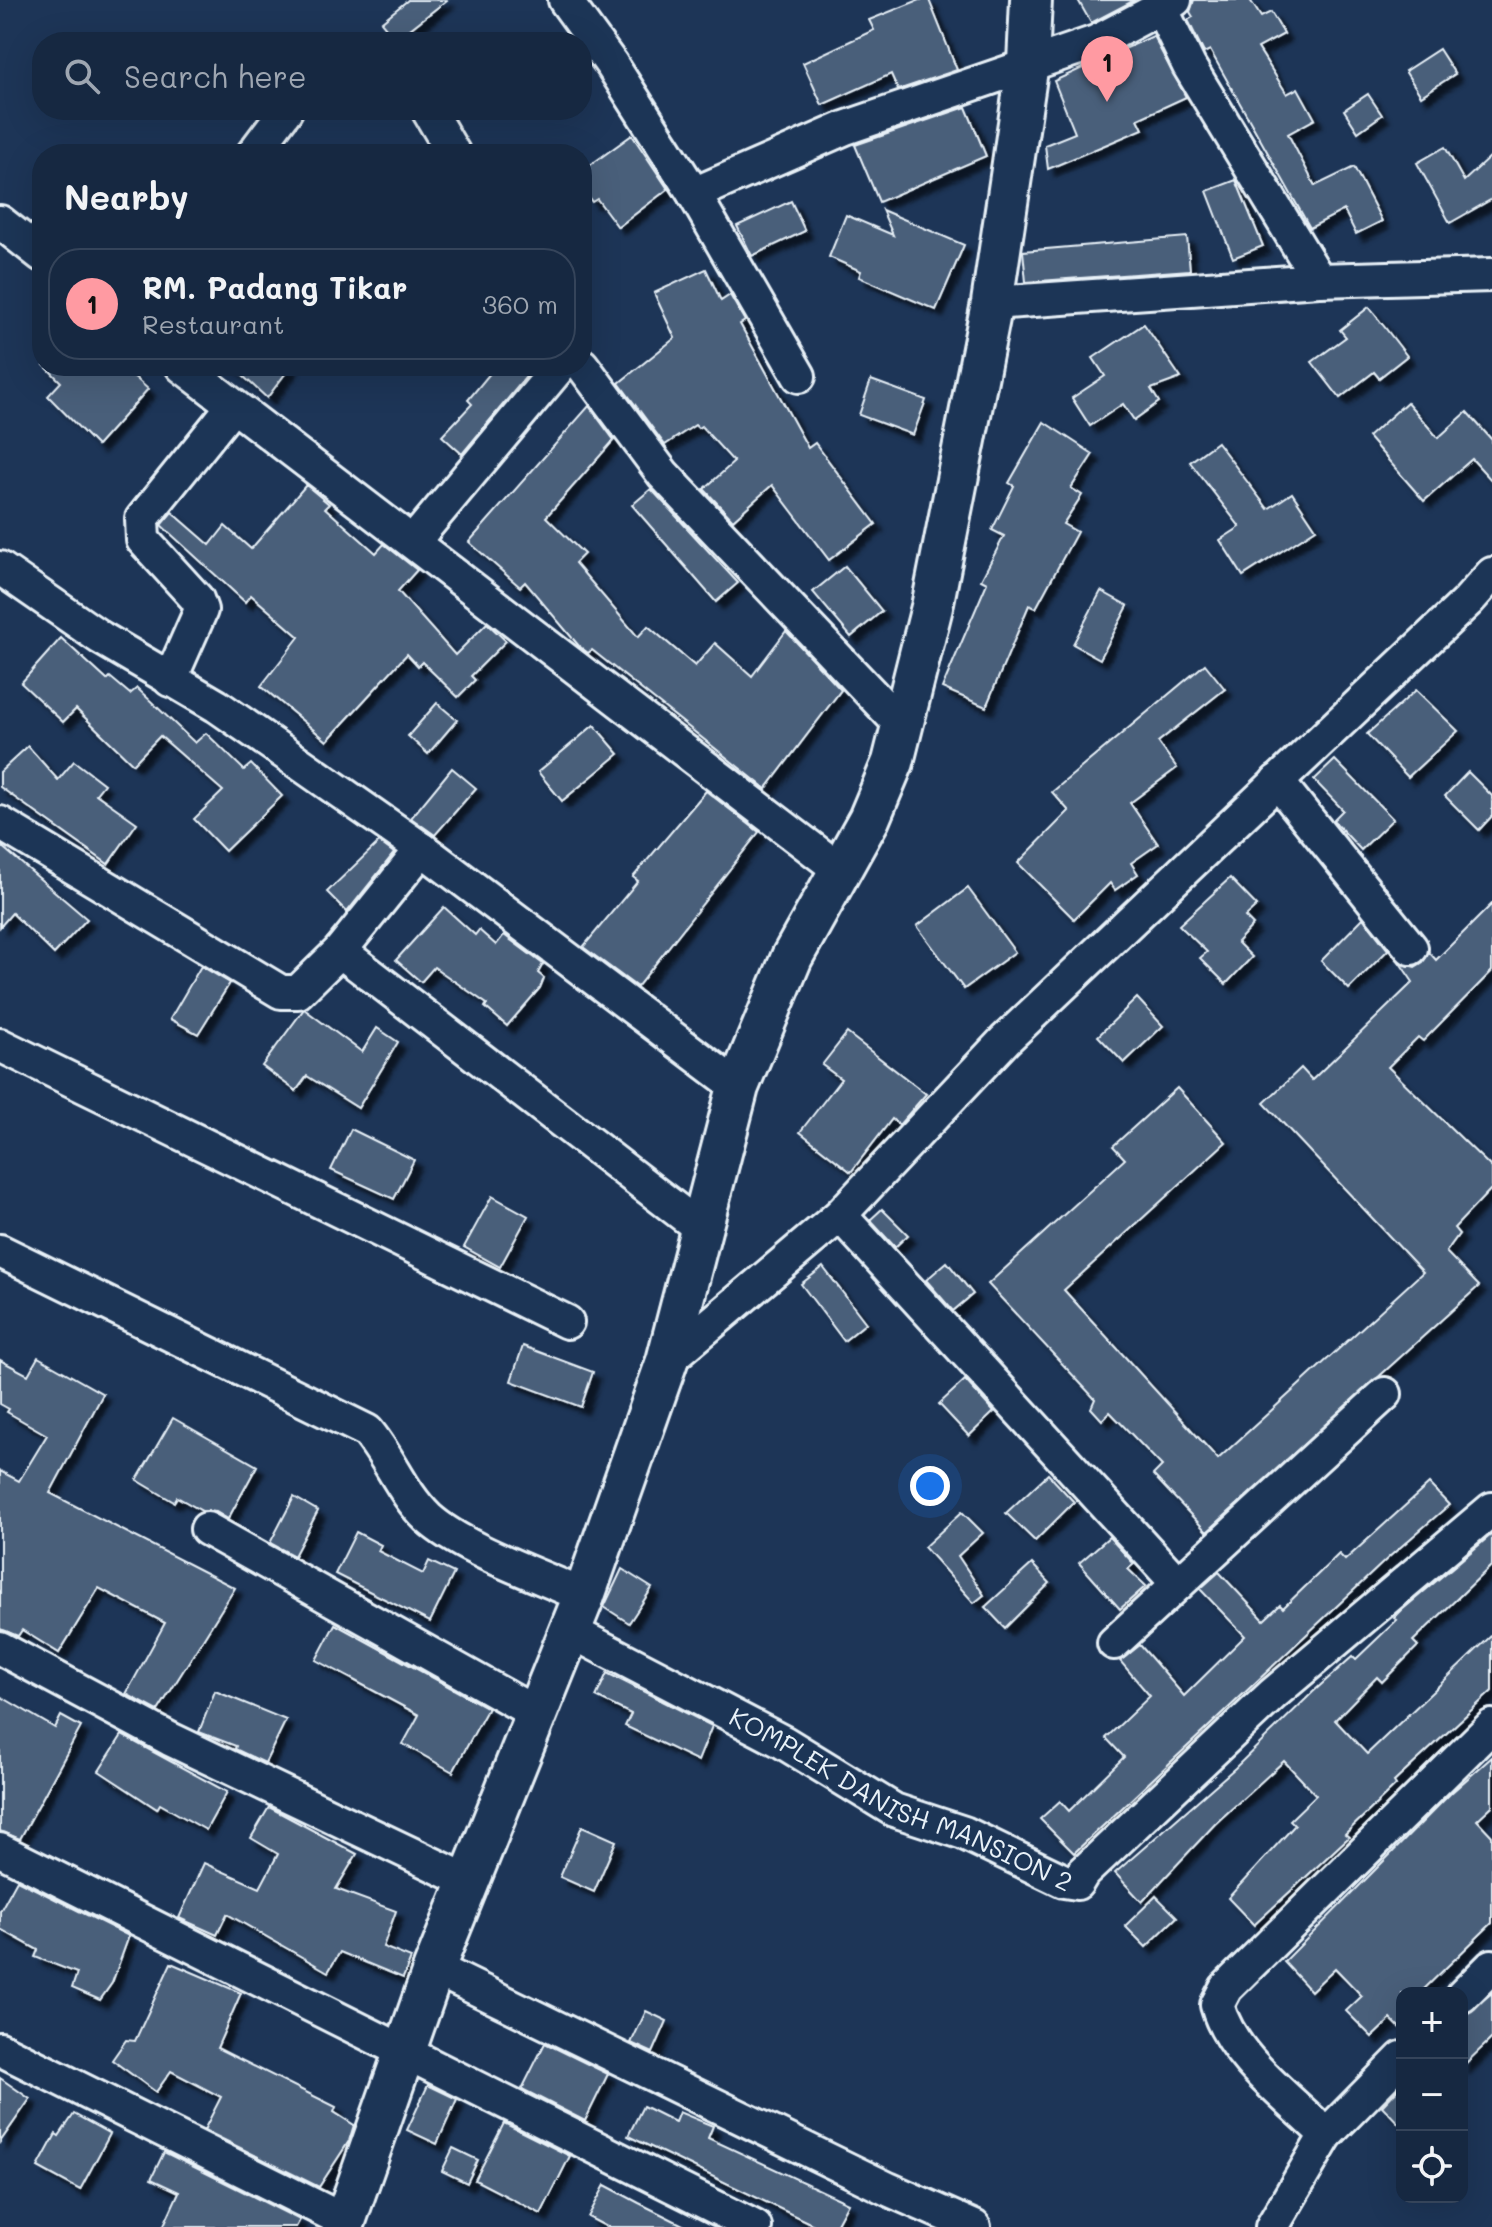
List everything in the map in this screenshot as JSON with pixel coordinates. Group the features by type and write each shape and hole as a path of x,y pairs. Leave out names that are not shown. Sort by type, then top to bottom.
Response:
{"main road":[{"path":"344,2224 434,1968 577,1613 667,1361 738,1087 792,957 881,793 902,726 932,607 992,303 1028,63 1031,0"}],"street":[{"path":"565,0 588,32"},
{"path":"694,194 845,128 1096,42 1168,4 1189,66 1319,280"},
{"path":"592,37 694,194 799,376"},
{"path":"260,144 278,120"},
{"path":"434,120 448,144"},
{"path":"0,222 32,247"},
{"path":"992,303 1319,280 1492,275"},
{"path":"195,376 598,688 840,870"},
{"path":"413,542 552,376"},
{"path":"590,376 663,474 902,726"},
{"path":"170,680 201,610 197,599 143,540 142,519 233,406"},
{"path":"0,568 101,638 217,706 422,849 738,1087"},
{"path":"667,1361 840,1215 1005,1040 1468,601 1492,574"},
{"path":"1277,781 1411,948"},
{"path":"0,823 281,992 298,992 340,951 422,849"},
{"path":"340,951 703,1230"},
{"path":"0,1045 567,1322"},
{"path":"840,1215 1178,1584"},
{"path":"0,1251 367,1431 387,1456 405,1490 429,1518 577,1613"},
{"path":"1114,1643 1385,1394"},
{"name":"KOMPLEK DANISH MANSION 2","path":"577,1613 894,1810 964,1833 1064,1881 1077,1883 1083,1873 1273,1694 1492,1509"},
{"path":"207,1529 537,1714"},
{"path":"0,1648 170,1739 470,1882"},
{"path":"1326,2135 1235,2045 1222,2023 1217,2005 1226,1988 1492,1726"},
{"path":"0,1850 755,2227"},
{"path":"1468,1990 1492,1966"},
{"path":"434,1968 888,2189 974,2227"},
{"path":"0,2049 344,2224"},
{"path":"1272,2227 1326,2135 1401,2059"}],"building":[{"path":"408,0 447,0 406,32 389,32 381,22"},
{"path":"919,0 929,0 957,70 898,90 891,74 822,105 803,63 874,30 869,20"},
{"path":"1078,0 1135,0 1091,23"},
{"path":"1194,0 1250,0 1261,17 1271,12 1284,34 1258,48 1287,94 1298,88 1315,119 1288,134 1315,186 1354,167 1382,221 1356,234 1344,210 1310,228 1210,50 1204,53 1188,20 1193,17 1190,12"},
{"path":"1153,36 1186,97 1138,119 1143,129 1048,169 1045,145 1075,133 1054,81"},
{"path":"1439,49 1455,74 1421,96 1405,71"},
{"path":"1368,94 1382,115 1358,132 1344,110"},
{"path":"966,107 986,156 879,202 855,145"},
{"path":"632,135 668,189 618,227 597,199 592,202 592,164"},
{"path":"1445,147 1464,181 1492,155 1492,199 1450,223 1417,163"},
{"path":"1236,180 1263,246 1233,258 1207,191"},
{"path":"791,201 805,231 752,256 737,226"},
{"path":"882,210 964,245 936,310 859,277 861,271 829,257 846,215 893,235"},
{"path":"1187,237 1190,270 1026,282 1023,251"},
{"path":"706,269 721,301 730,295 745,321 740,324 808,448 815,443 876,524 829,560 772,485 733,520 704,489 734,462 701,426 698,428 695,425 665,445 619,383 675,338 654,293"},
{"path":"1369,307 1407,356 1379,378 1374,372 1340,398 1312,362 1346,337 1340,330"},
{"path":"1144,324 1181,378 1151,389 1159,402 1134,420 1123,404 1090,426 1072,398 1105,376 1093,358"},
{"path":"55,376 133,376 148,389 97,446 48,396 61,382"},
{"path":"243,376 284,376 267,398"},
{"path":"488,376 527,376 462,454 442,436 472,404 468,400"},
{"path":"871,380 926,400 913,435 859,415"},
{"path":"1407,402 1438,438 1467,412 1492,440 1492,481 1472,459 1424,501 1368,437"},
{"path":"589,406 614,440 546,517 584,554 575,563 638,637 648,626 695,666 715,643 752,676 786,631 841,690 766,789 592,650 588,653 579,646 525,582 520,587 469,542"},
{"path":"1044,422 1093,454 1071,488 1082,495 1063,524 1077,532 1036,608 1029,605 986,707 942,688 987,583 981,580 1004,536 992,530 1014,486 1009,483"},
{"path":"1217,442 1268,509 1292,493 1316,529 1243,576 1220,540 1240,527 1190,462"},
{"path":"306,485 329,504 325,508 376,553 384,544 417,570 398,591 455,655 487,623 506,641 471,676 475,680 458,697 422,662 418,666 407,654 327,741 261,686 299,637 251,595 245,602 161,525 172,512 210,545 225,526 251,549"},
{"path":"651,489 738,583 716,602 632,505"},
{"path":"845,566 882,611 851,637 813,592"},
{"path":"1101,591 1128,606 1100,659 1073,644"},
{"path":"61,638 107,680 110,677 130,694 137,688 195,743 206,733 244,770 251,764 282,796 225,851 194,819 223,791 160,736 133,764 76,709 63,722 21,683"},
{"path":"1205,664 1225,689 1158,742 1177,768 1130,803 1158,844 1131,863 1138,874 1115,890 1110,883 1074,919 1018,863 1069,811 1052,792"},
{"path":"1416,690 1458,731 1408,777 1367,734"},
{"path":"437,703 457,720 428,754 408,736"},
{"path":"594,725 619,754 562,801 538,772"},
{"path":"28,746 58,780 74,761 104,784 96,794 137,823 108,864 0,787 0,772"},
{"path":"1335,760 1393,819 1361,850 1333,820 1343,810 1314,780"},
{"path":"452,768 476,788 435,835 411,818"},
{"path":"1468,772 1492,796 1492,816 1479,830 1445,796"},
{"path":"706,791 759,832 637,987 583,947 638,881 633,877"},
{"path":"379,842 394,853 347,912 327,892"},
{"path":"0,845 87,919 54,954 12,913 0,927"},
{"path":"1230,878 1257,906 1245,917 1253,925 1237,942 1252,957 1226,984 1200,958 1207,952 1179,925"},
{"path":"968,888 1015,952 964,989 917,926"},
{"path":"1492,904 1492,971 1423,1041 1418,1037 1388,1067 1492,1168 1492,1188 1454,1228 1459,1234 1446,1252 1479,1286 1207,1532 1153,1475 1162,1466 1110,1412 1102,1420 1091,1408 1095,1399 988,1284 1125,1159 1113,1146 1177,1088 1226,1142 1064,1290 1218,1459 1423,1272 1264,1103 1301,1068 1312,1080 1413,982 1400,963 1415,967 1423,962 1429,952 1436,960"},
{"path":"444,907 475,935 479,930 496,945 504,935 543,964 538,973 544,978 540,988 507,1026 485,1007 487,1004 434,967 421,982 396,960"},
{"path":"1363,918 1388,950 1349,989 1321,961"},
{"path":"201,966 230,983 198,1034 170,1019"},
{"path":"1137,998 1163,1026 1124,1063 1098,1036"},
{"path":"304,1009 362,1052 377,1028 398,1042 358,1108 307,1076 296,1091 262,1066"},
{"path":"847,1033 926,1094 899,1125 892,1119 851,1172 800,1132 841,1079 822,1065"},
{"path":"351,1129 414,1160 394,1199 331,1170"},
{"path":"492,1196 528,1216 500,1267 464,1247"},
{"path":"882,1209 908,1235 895,1247 870,1220"},
{"path":"947,1262 973,1294 953,1311 926,1280"},
{"path":"823,1267 866,1323 844,1341 801,1284"},
{"path":"523,1346 593,1372 581,1407 511,1381"},
{"path":"38,1357 103,1394 50,1493 235,1588 158,1711 126,1694 165,1623 99,1588 59,1653 22,1630 18,1636 0,1629 0,1471 19,1481 47,1435 7,1412 9,1409 0,1404 0,1360 28,1375"},
{"path":"965,1380 994,1412 969,1436 939,1404"},
{"path":"173,1418 257,1466 228,1519 216,1512 202,1511 177,1497 174,1502 137,1480"},
{"path":"1048,1474 1074,1502 1035,1541 1006,1513"},
{"path":"1429,1484 1449,1505 1388,1558 1074,1853 1040,1819 1060,1801 1069,1811 1124,1757 1106,1738 1150,1696 1120,1661 1140,1645 1184,1696 1245,1636 1200,1589 1219,1572 1264,1620 1280,1605 1283,1608 1339,1554 1345,1560"},
{"path":"294,1497 318,1511 294,1556 270,1543"},
{"path":"962,1512 983,1533 958,1556 984,1595 974,1603 924,1547"},
{"path":"356,1532 381,1545 378,1551 423,1574 429,1561 454,1573 430,1622 335,1574"},
{"path":"1492,1534 1492,1565 1413,1641 1418,1646 1382,1682 1377,1677 1335,1720 1367,1754 1492,1635 1492,1691 1394,1782 1396,1785 1345,1834 1349,1837 1254,1925 1228,1898 1295,1825 1290,1820 1316,1795 1284,1761 1215,1824 1142,1902 1115,1873 1235,1768 1353,1656 1356,1659 1397,1620 1394,1618 1402,1610"},
{"path":"1109,1537 1134,1564 1128,1569 1146,1586 1120,1609 1079,1563"},
{"path":"1032,1564 1050,1583 1005,1628 985,1607"},
{"path":"622,1569 652,1588 629,1623 604,1607"},
{"path":"335,1624 488,1708 453,1772 403,1744 419,1715 316,1660"},
{"path":"607,1673 712,1726 698,1761 625,1726 631,1714 596,1697"},
{"path":"215,1691 286,1720 265,1763 235,1749 236,1746 199,1732"},
{"path":"0,1696 55,1728 61,1716 81,1727 20,1839 0,1831"},
{"path":"122,1735 227,1792 206,1830 160,1804 157,1809 99,1771"},
{"path":"1492,1757 1492,1806 1477,1820 1492,1836 1492,1923 1426,1987 1396,1987 1396,2024 1391,2019 1372,2037 1346,2011 1362,1996 1335,1968 1311,1991 1284,1962 1451,1793"},
{"path":"269,1807 357,1854 336,1889 396,1911 383,1947 411,1958 403,1978 340,1952 328,1972 227,1914 217,1935 179,1918 204,1863 260,1888 278,1854 251,1838"},
{"path":"582,1826 616,1841 594,1892 560,1877"},
{"path":"17,1880 129,1936 112,1983 100,2000 72,1988 77,1973 35,1957 38,1950 0,1929 0,1911"},
{"path":"1156,1896 1177,1917 1146,1947 1125,1926"},
{"path":"171,1963 241,1993 217,2048 336,2107 334,2112 354,2125 349,2141 319,2187 204,2130 221,2097 171,2071 156,2092 112,2060 126,2040 135,2041"},
{"path":"1492,1993 1492,2038 1468,2061 1468,2059 1468,2012"},
{"path":"646,2011 667,2021 653,2053 631,2043"},
{"path":"545,2043 608,2074 585,2121 522,2089"},
{"path":"0,2078 30,2099 0,2142"},
{"path":"428,2085 457,2099 437,2144 407,2130"},
{"path":"1396,2091 1396,2121 1382,2106"},
{"path":"643,2106 675,2122 679,2112 713,2126 708,2138 848,2203 835,2227 818,2227 628,2136"},
{"path":"74,2114 110,2134 80,2190 38,2167 56,2134 59,2136"},
{"path":"504,2123 570,2156 541,2214 475,2180"},
{"path":"453,2148 478,2160 467,2183 442,2171"},
{"path":"164,2152 300,2220 296,2227 163,2227 179,2192 151,2179"},
{"path":"605,2185 687,2227 607,2227 588,2217"}],"place":[{"name":"RM. Padang Tikar","path":"1107,102"}]}
